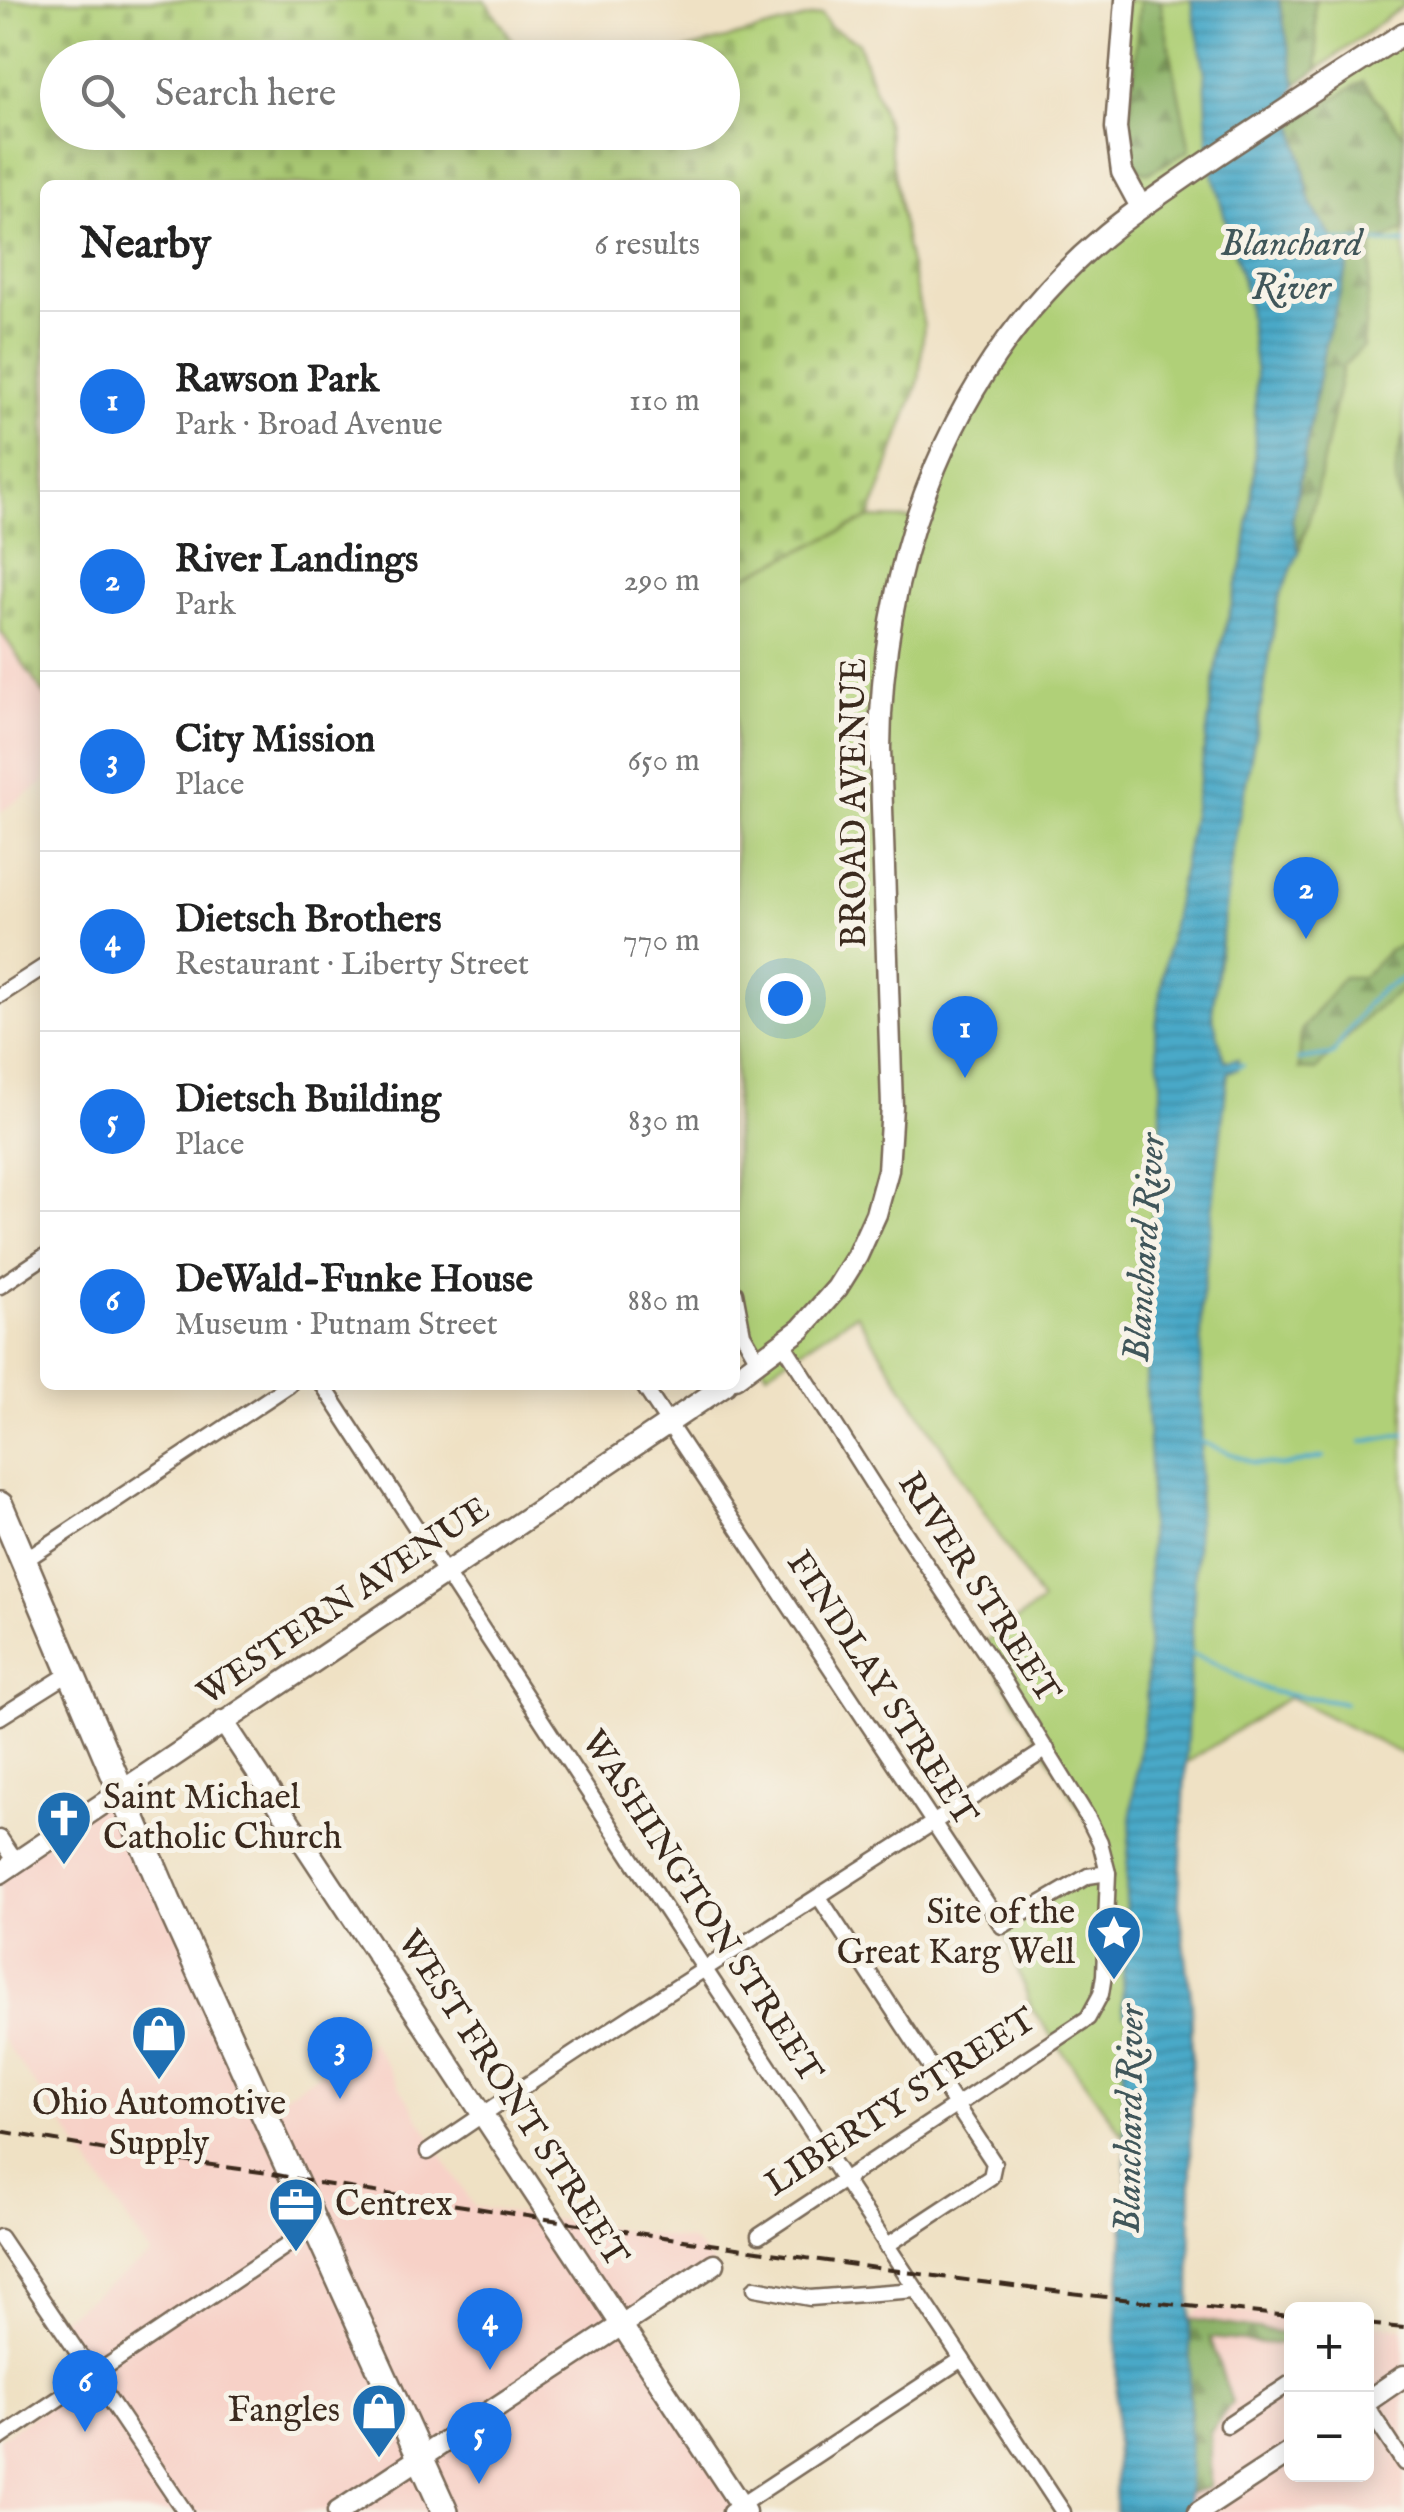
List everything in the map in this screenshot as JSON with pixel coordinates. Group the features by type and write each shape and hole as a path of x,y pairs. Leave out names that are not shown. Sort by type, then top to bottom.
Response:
{"highway":[{"path":"0,1505 120,1792 445,2512"}],"main road":[{"path":"1126,0 1116,128 1122,172 1140,207"},
{"name":"BROAD AVENUE","path":"783,1344 814,1316 847,1272 876,1214 888,1170 892,1106 881,694 901,567 914,520 953,428 1010,336 1076,261 1140,207 1404,33"},
{"path":"740,1375 783,1344"},
{"name":"WESTERN AVENUE","path":"8,1868 717,1390"},
{"name":"WEST FRONT STREET","path":"223,1721 484,2114 739,2510"},
{"path":"338,2512 714,2264"},
{"path":"1374,2397 1404,2376"},
{"path":"1204,2509 1284,2456"}],"street":[{"path":"0,996 40,969"},
{"path":"0,1286 40,1259"},
{"path":"740,1318 743,1334 759,1362"},
{"name":"RIVER STREET","path":"783,1344 998,1670 1097,1835 1108,1873 1107,1941 1101,1994 1094,2010 1080,2024"},
{"path":"24,1562 282,1390"},
{"name":"WASHINGTON STREET","path":"326,1390 1064,2512"},
{"name":"FINDLAY STREET","path":"646,1390 1002,1926 1088,1876 1108,1873"},
{"path":"0,1717 70,1673"},
{"path":"428,2152 1047,1749"},
{"path":"0,1838 8,1868"},
{"path":"819,1897 994,2164 991,2178 886,2246"},
{"name":"LIBERTY STREET","path":"759,2236 1080,2024"},
{"path":"0,2438 314,2227"},
{"path":"0,2237 185,2512"},
{"path":"755,2288 810,2298 916,2290"},
{"path":"739,2510 962,2359"},
{"path":"1227,2425 1284,2387"},
{"path":"1374,2416 1404,2463"}],"shaded area":[{"path":"0,630 40,689 40,785 0,812"},
{"path":"120,1792 261,2110 371,2041 474,2207 692,2241 714,2264 623,2326 745,2512 0,2512 0,2438 93,2376 57,2321 151,2255 0,2036 0,1873"},
{"path":"1199,2308 1284,2316 1284,2482 1374,2482 1374,2325 1404,2328 1404,2512 1189,2512 1190,2319"}],"green space":[{"path":"0,0 485,0 512,40 40,40 40,150 740,150 740,40 723,40 821,14 830,27 858,42 886,123 924,326 919,380 870,518 740,579 740,180 40,180 40,689 0,630"},
{"path":"1126,0 1238,0 1264,124 1404,33 1404,1755 1289,1697 1186,1763 1170,1765 1169,2159 1125,2138 1032,2009 1002,1926 1107,1865 1100,1842 981,1645 1042,1602 856,1314 767,1372 746,1342 740,1315 740,579 870,518 914,519 970,396 1033,307 1140,207 1122,172"},
{"path":"1140,0 1160,0 1190,150 1150,172 1133,165 1129,130"},
{"path":"1279,0 1314,0 1318,69 1296,85"},
{"path":"1314,0 1404,0 1404,5 1318,69"},
{"path":"1363,81 1404,136 1404,230 1373,245 1363,347 1343,366 1315,499 1299,552 1292,522 1325,344 1348,263 1311,205 1294,122"},
{"path":"1404,434 1402,488 1404,517 1396,476"},
{"path":"1404,944 1404,988 1371,1013 1316,1070 1299,1069 1301,1031 1343,977 1363,977 1388,951"},
{"path":"1190,2319 1284,2333 1284,2342 1274,2344 1210,2338 1232,2402 1210,2433 1210,2487 1189,2494"}],"water":[{"name":"Blanchard River","path":"1191,0 1279,0 1296,85 1287,109 1294,122 1311,205 1349,263 1325,344 1292,521 1299,552 1278,601 1232,854 1212,1014 1225,1061 1238,1059 1238,1069 1228,1072 1201,1309 1202,1429 1179,1902 1192,2003 1189,2512 1115,2512 1117,2319 1127,2189 1121,2038 1123,2034 1133,2036 1126,2026 1136,2021 1136,2015 1125,2016 1122,2004 1127,1866 1146,1705 1148,1646 1149,1246 1161,1149 1161,1078 1155,1034 1218,657 1244,556 1254,476 1256,375 1246,294 1209,160 1205,73"}],"waterway":[{"path":"1329,241 1404,243"},
{"path":"1298,1060 1332,1055 1366,1005 1382,989 1404,978"},
{"path":"1238,1066 1243,1065"},
{"path":"1362,1442 1404,1434"},
{"path":"1199,1441 1254,1463 1282,1466 1323,1457"},
{"path":"1190,1654 1267,1690 1344,1703"}],"railway":[{"path":"0,2131 804,2258 1047,2290 1284,2315"},
{"path":"1374,2325 1404,2328"}],"place":[{"name":"River Landings","path":"1306,939"},
{"name":"Rawson Park","path":"965,1078"},
{"name":"Saint Michael Catholic Church","path":"64,1867"},
{"name":"Site of the Great Karg Well","path":"1114,1982"},
{"name":"Ohio Automotive Supply","path":"159,2082"},
{"name":"City Mission","path":"340,2099"},
{"name":"Centrex","path":"296,2254"},
{"name":"Dietsch Brothers","path":"490,2370"},
{"name":"DeWald-Funke House","path":"85,2432"},
{"name":"Fangles","path":"379,2460"},
{"name":"Dietsch Building","path":"479,2484"}]}
